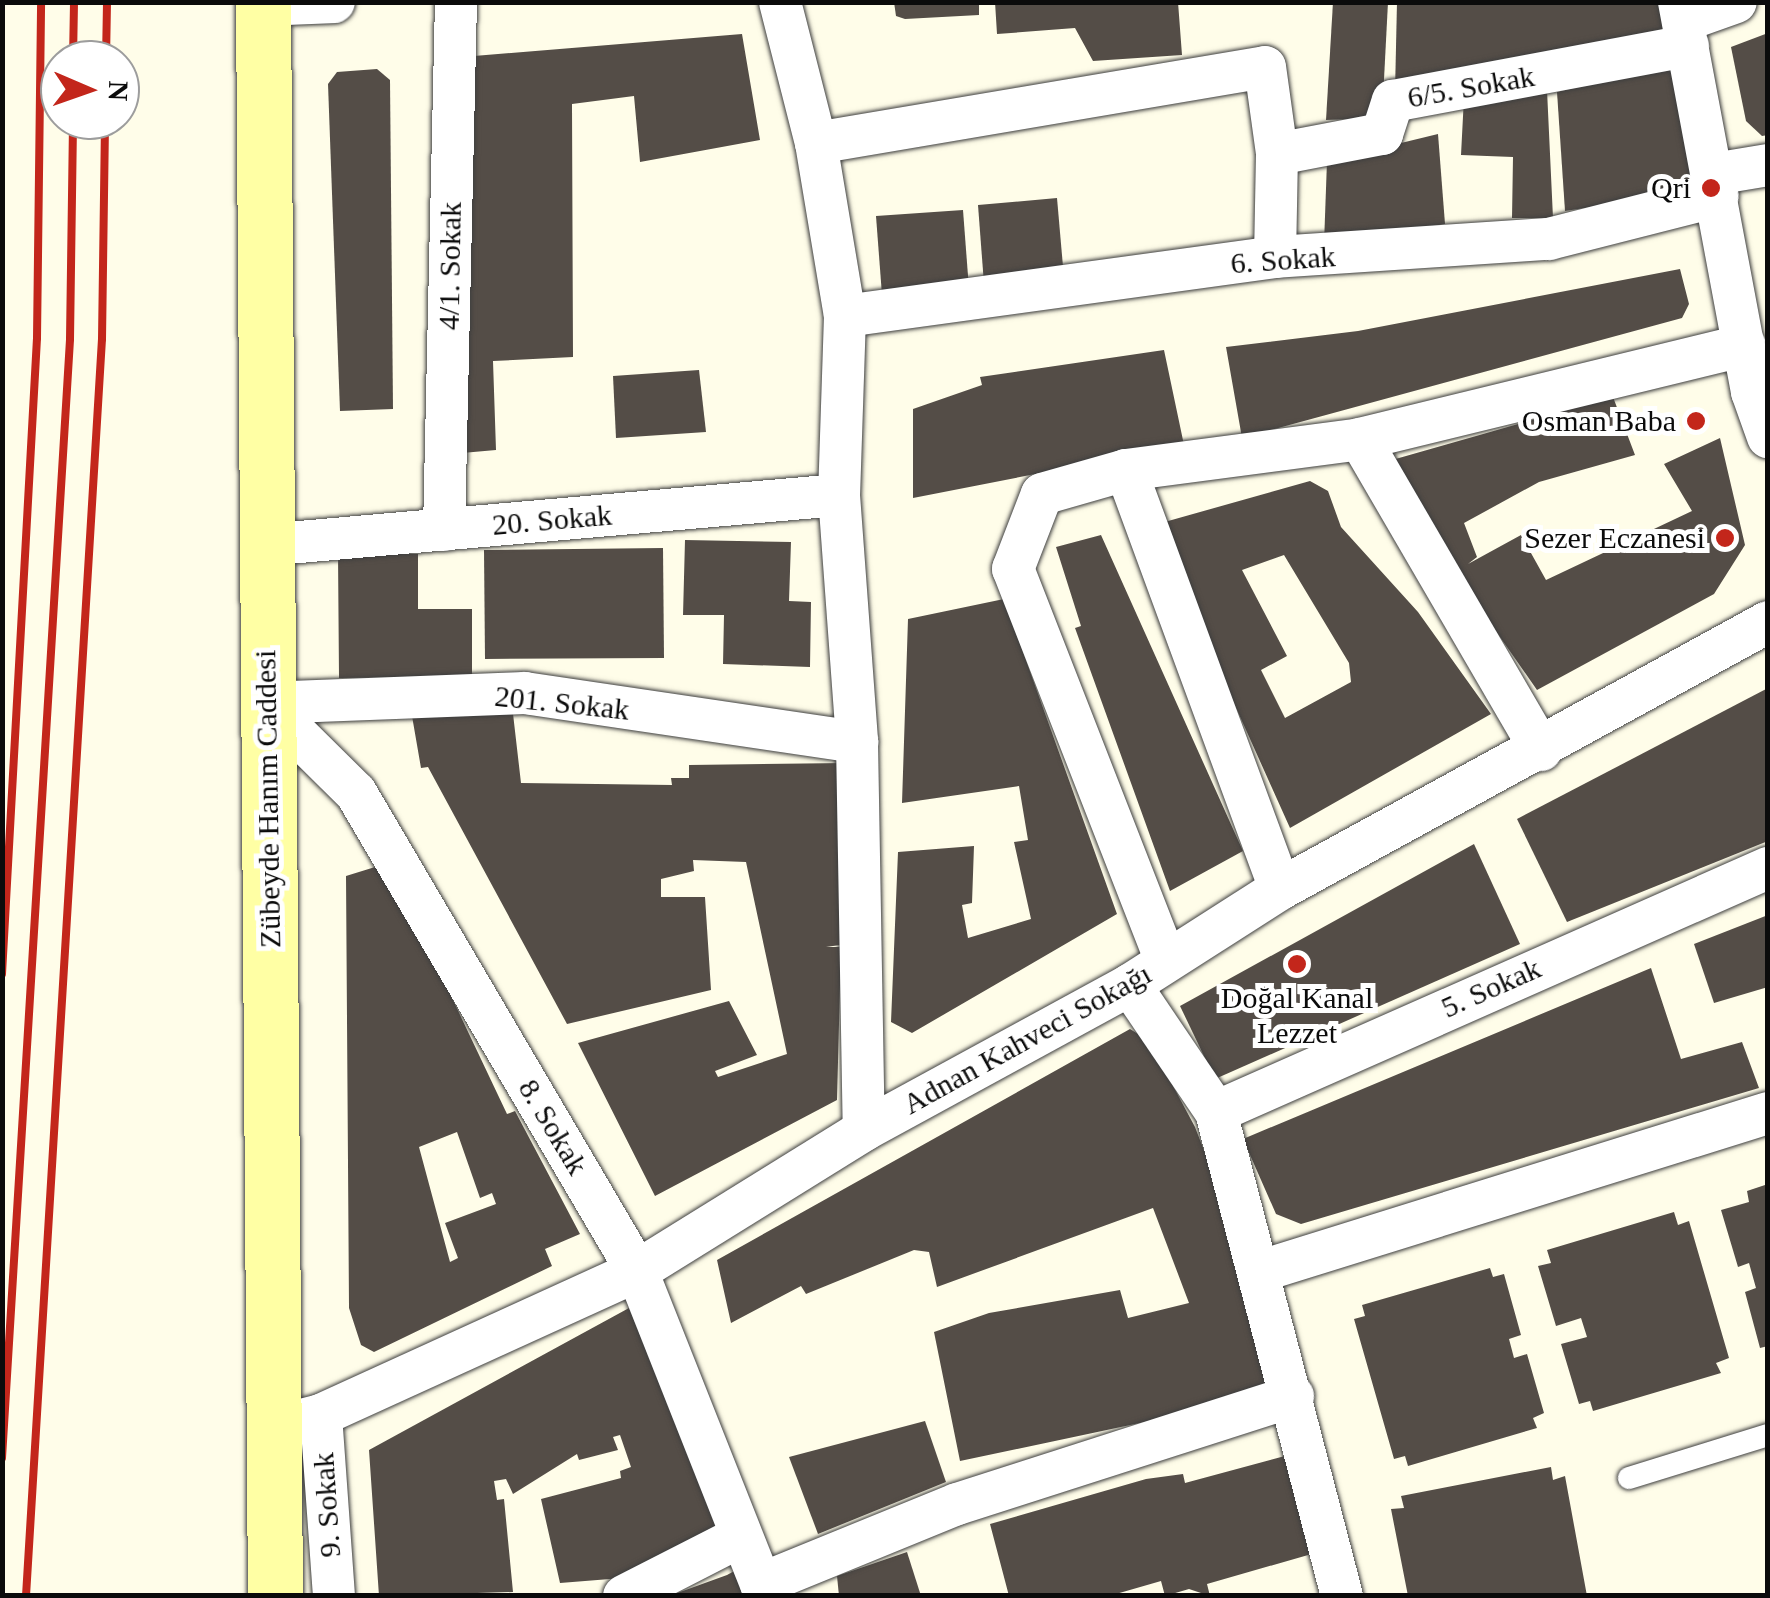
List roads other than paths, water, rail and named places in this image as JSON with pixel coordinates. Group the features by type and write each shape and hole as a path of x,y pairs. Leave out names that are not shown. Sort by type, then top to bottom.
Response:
{"main road":[{"name":"Zübeyde Hanım Caddesi","path":"262,4 266,703 297,1421 275,1596"}],"street":[{"path":"262,4 334,2"},
{"name":"4/1. Sokak","path":"444,530 456,2"},
{"path":"780,2 816,144 845,316 839,495 857,742 864,1130"},
{"path":"1736,2 1683,23 1745,345 1768,437"},
{"name":"6/5. Sokak","path":"1277,154 1382,134 1393,101 1683,23"},
{"path":"816,144 1264,67 1277,154 1275,257"},
{"name":"6. Sokak","path":"845,316 1275,257 1549,239 1768,165"},
{"path":"1166,962 1013,569 1042,494 1126,470 1360,439 1745,345"},
{"path":"1360,439 1541,750"},
{"path":"1126,470 1280,889"},
{"name":"20. Sokak","path":"265,545 839,495"},
{"name":"Adnan Kahveci Sokağı","path":"297,1421 638,1271 864,1130 1130,985 1280,889 1541,750 1768,622"},
{"name":"201. Sokak","path":"266,703 525,693 857,742"},
{"name":"8. Sokak","path":"266,703 356,793 638,1271 763,1590"},
{"name":"5. Sokak","path":"1216,1112 1768,868"},
{"path":"1130,985 1216,1112 1261,1270 1342,1596"},
{"path":"1261,1270 1768,1113"},
{"path":"763,1590 956,1504 1293,1396"},
{"name":"9. Sokak","path":"297,1421 334,1596"},
{"path":"624,1596 741,1536"}],"lane":[{"path":"1629,1478 1768,1435"}],"railway":[{"path":"2,974 37,338 41,2"},
{"path":"73,40 74,2"},
{"path":"106,40 107,2"},
{"path":"2,1458 70,339 73,140"},
{"path":"26,1596 102,339 105,140"}],"place":[{"name":"Qri","path":"1711,188"},
{"name":"Osman Baba","path":"1696,421"},
{"name":"Sezer Eczanesi","path":"1725,538"},
{"name":"Doğal Kanal Lezzet","path":"1297,964"}]}
